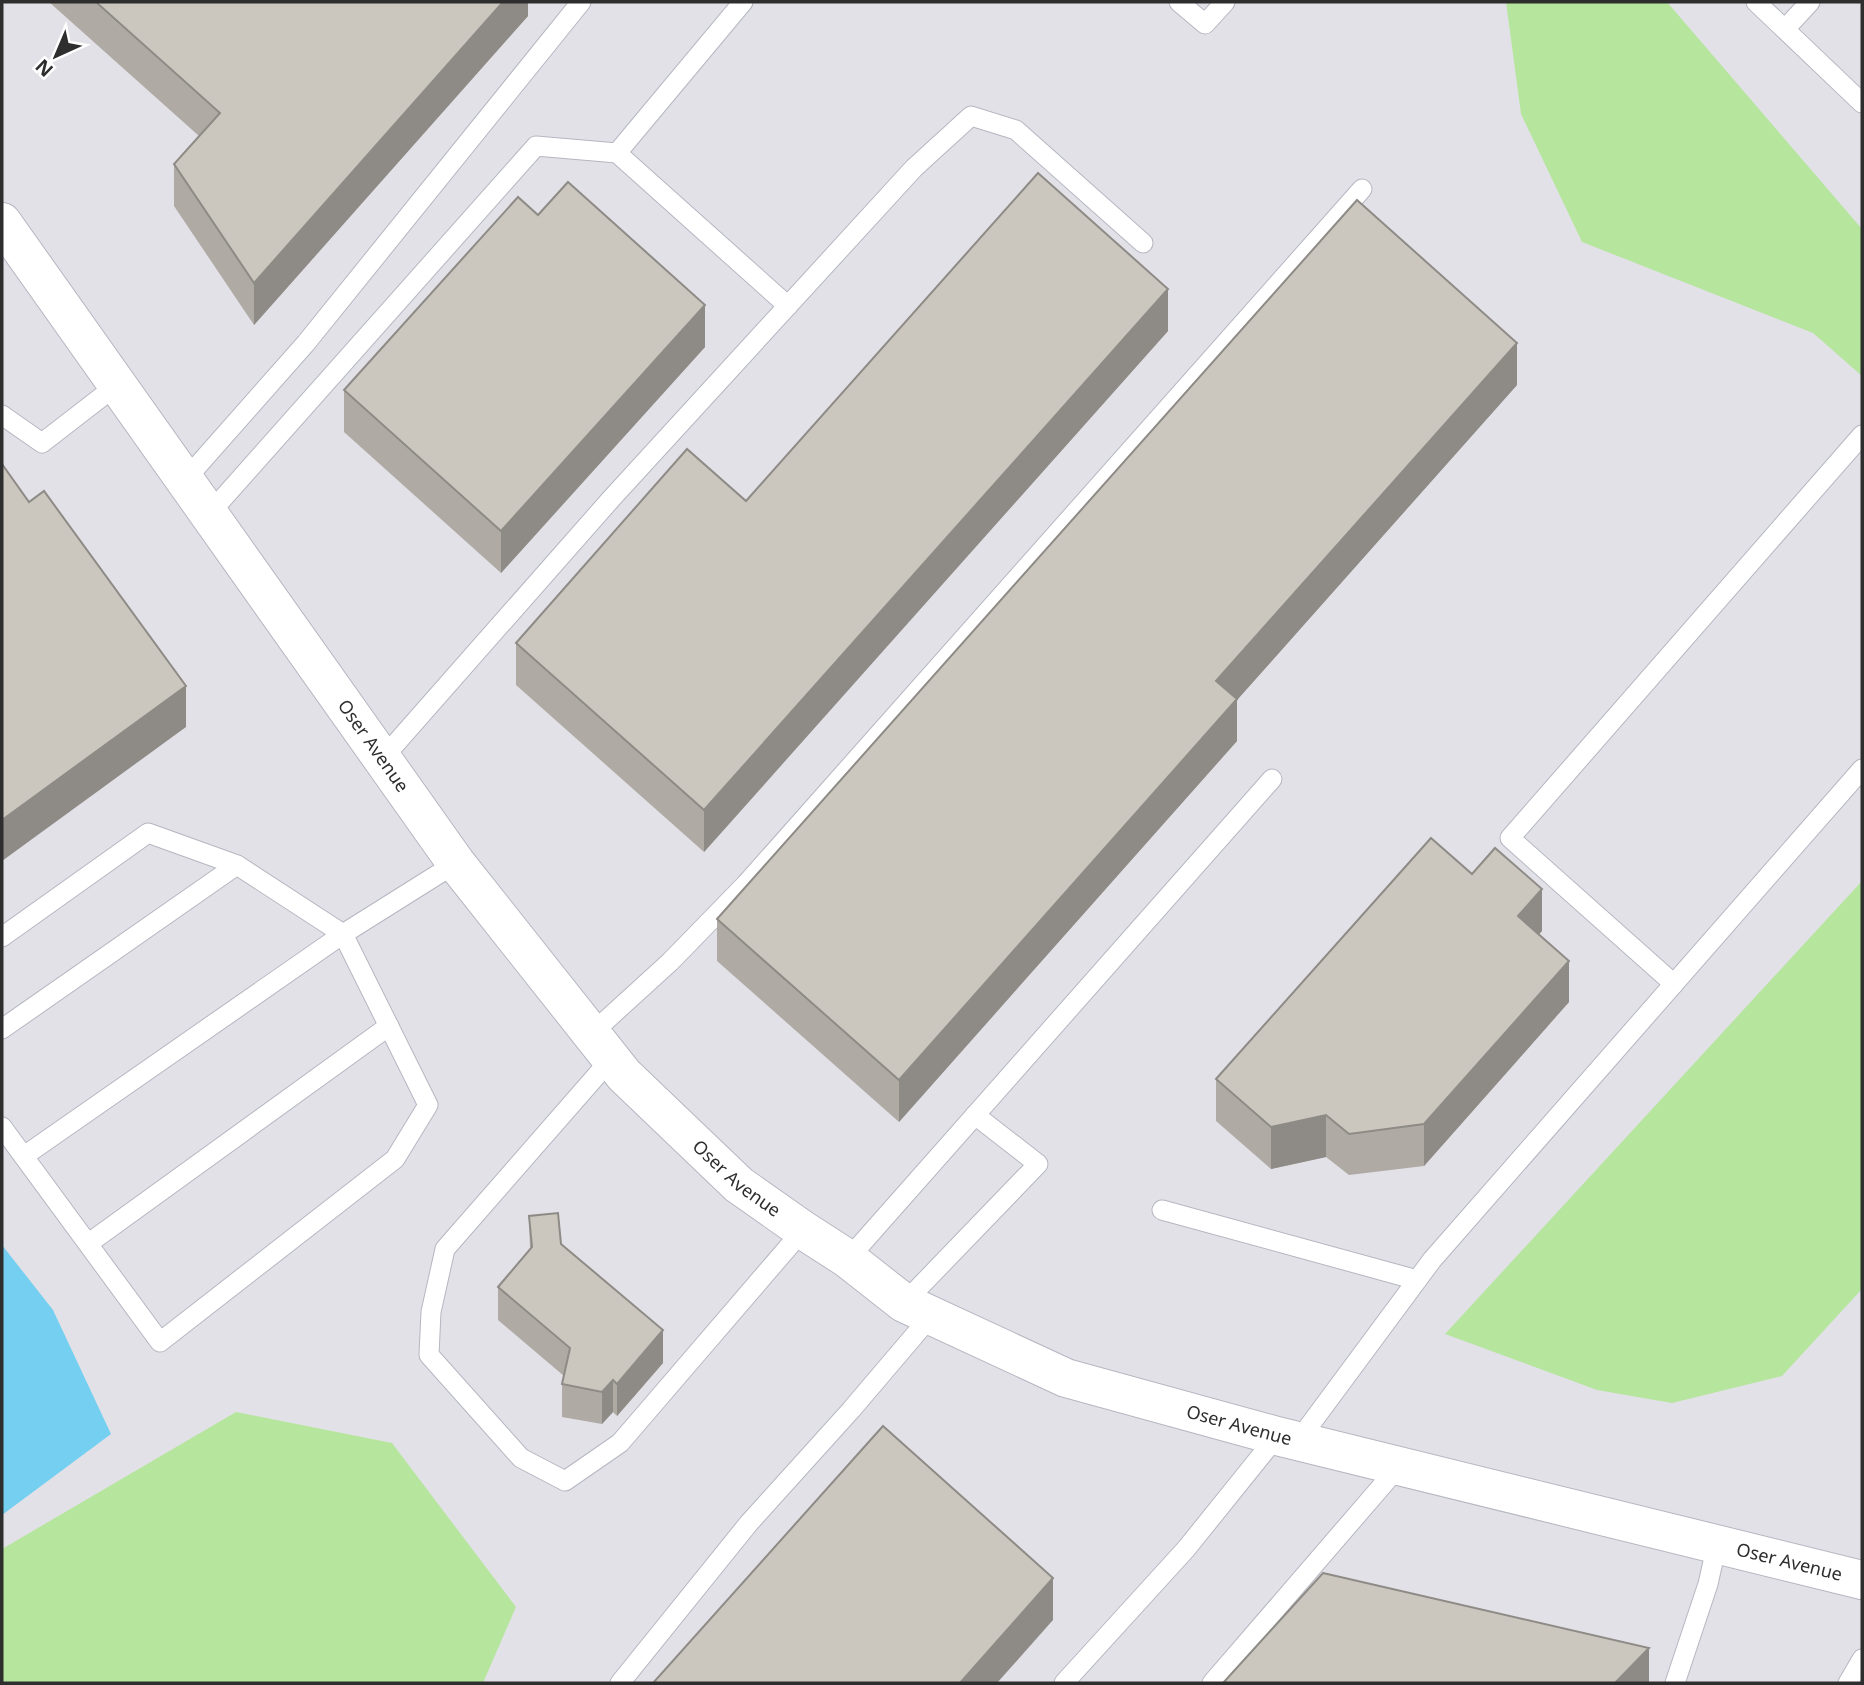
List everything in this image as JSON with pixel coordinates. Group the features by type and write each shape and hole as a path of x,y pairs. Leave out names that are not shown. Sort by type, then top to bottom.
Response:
{"street":[{"name":"Oser Avenue","path":"2,222 456,863 601,1046 739,1185 917,1309 1066,1378 1287,1439 1862,1580"}],"lane":[{"path":"185,480 306,343 581,2"},
{"path":"617,153 743,2"},
{"path":"1179,2 1205,24 1226,2"},
{"path":"1756,2 1862,103"},
{"path":"1785,29 1810,2"},
{"path":"383,758 611,499 914,168 971,116 1016,130 1143,243"},
{"path":"209,514 536,146 617,153 788,306"},
{"path":"803,1230 620,1443 565,1480 521,1458 429,1355 430,1312 446,1250 601,1046 670,962 746,884 1362,189"},
{"path":"2,415 42,443 117,385"},
{"path":"1674,984 1510,838 1862,435"},
{"path":"1064,1683 1287,1439 1417,1280 1862,769"},
{"path":"848,1259 1272,779"},
{"path":"2,937 148,833 237,865 343,934 428,1105 394,1159 160,1342 2,1127"},
{"path":"24,1156 343,934 456,863"},
{"path":"2,1029 237,865"},
{"path":"89,1243 389,1026"},
{"path":"620,1683 749,1522 851,1410 917,1309 1038,1164 975,1115"},
{"path":"1162,1210 1417,1280"},
{"path":"1212,1683 1400,1465"},
{"path":"1675,1683 1708,1584 1717,1544"},
{"path":"1848,1683 1862,1659"}],"shaded area":[{"path":"2,2 1862,2 1862,1683 2,1683"}],"green space":[{"path":"1506,2 1667,2 1862,229 1862,376 1813,333 1582,242 1521,114"},
{"path":"1862,881 1862,1289 1782,1376 1672,1403 1597,1390 1445,1334"},
{"path":"236,1412 392,1443 516,1607 483,1683 2,1683 2,1549"}],"water":[{"path":"2,1245 53,1310 111,1434 2,1515"}],"building":[{"path":"96,2 503,2 254,283 174,164 220,113"},
{"path":"1038,173 1168,289 704,810 516,643 687,449 746,501"},
{"path":"568,182 705,305 501,531 344,390 518,197 538,215"},
{"path":"1357,200 1517,343 1216,681 1237,699 899,1080 717,919"},
{"path":"2,464 29,502 44,491 186,686 2,820"},
{"path":"1431,838 1472,874 1495,848 1542,889 1518,916 1569,961 1424,1124 1349,1134 1326,1115 1271,1127 1216,1079"},
{"path":"558,1213 561,1244 663,1330 617,1384 613,1380 602,1392 562,1384 570,1348 498,1287 532,1247 529,1216"},
{"path":"883,1426 1053,1578 960,1683 653,1683"},
{"path":"1323,1573 1649,1648 1615,1683 1223,1683"}]}
